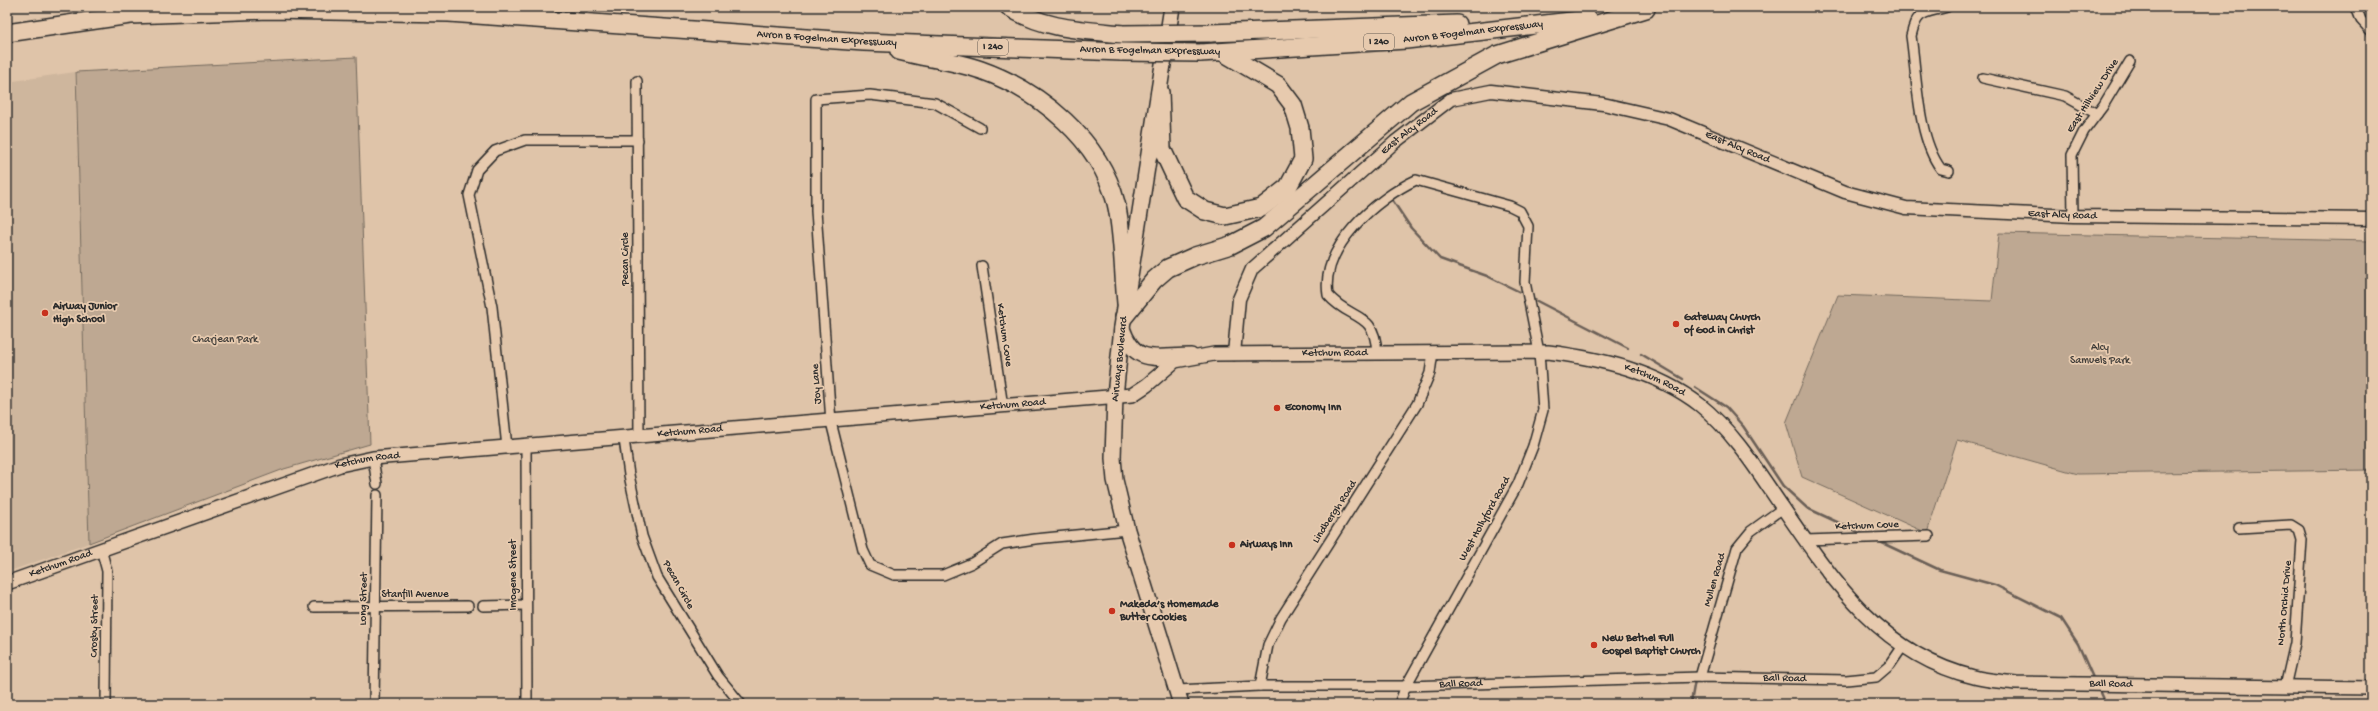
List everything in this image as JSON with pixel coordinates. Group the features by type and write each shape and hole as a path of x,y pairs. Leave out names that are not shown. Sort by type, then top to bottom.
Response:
{"highway":[{"path":"1009,7 1025,18 1062,29 1122,34 1210,33 1464,24 1532,25"},
{"path":"1124,315 1154,280 1168,268 1195,256 1231,245 1264,228 1411,102 1497,55 1649,8"},
{"name":"Avron B Fogelman Expressway","path":"7,33 130,15 270,10 449,13 864,42 1122,52 1200,53 1406,40 1532,25 1649,8"},
{"path":"864,42 948,60 1003,78 1024,89 1053,111 1073,130 1089,149 1106,176 1116,204 1124,315"},
{"path":"1160,92 1162,149 1185,198 1205,211 1226,216 1261,208 1288,187 1303,159 1300,128 1293,105 1278,85 1224,52"}],"main road":[{"name":"Airways Boulevard","path":"1172,7 1160,92 1124,315 1115,396 1114,473 1128,530 1179,697"},
{"path":"1124,315 1132,350 1144,356 1191,356"},
{"name":"Ketchum Road","path":"7,583 340,465 373,458 639,438 1132,395 1148,386 1175,361 1191,356 1234,354 1539,352 1598,358 1642,373 1700,405 1727,431 1763,476 1782,508 1850,599 1881,630 1903,646"},
{"name":"Ball Road","path":"1903,646 1941,666 1974,678 2016,683 2371,688"}],"street":[{"path":"1948,7 1919,15 1914,22 1911,36 1924,133 1929,150 1941,169 1949,171"},
{"path":"2356,7 2361,20 2371,31"},
{"name":"East Hillview Drive","path":"2073,216 2072,155 2084,131 2097,114 2130,61"},
{"path":"1983,78 2065,96 2097,114"},
{"name":"Pecan Circle","path":"637,81 639,438"},
{"name":"East Alcy Road","path":"1234,354 1239,299 1252,269 1395,142 1451,99 1491,91 1603,104 1669,119 1845,192 1906,208 2073,216 2371,219"},
{"name":"Joy Lane","path":"980,128 935,103 870,95 816,99 816,210 831,422 863,550 870,565 894,575 943,575 972,563 1002,544 1034,539 1128,530"},
{"path":"507,447 492,307 469,195 477,170 495,151 525,140 638,140"},
{"name":"West Hollyford Road","path":"1377,353 1374,331 1360,317 1331,299 1328,295 1328,280 1332,262 1341,244 1352,229 1371,210 1397,191 1416,180 1510,206 1520,211 1528,226 1525,282 1539,352 1543,410 1533,446 1521,478 1406,686 1399,704"},
{"name":"Ketchum Cove","path":"982,266 1003,407"},
{"name":"Lindbergh Road","path":"1260,686 1268,645 1281,618 1418,404 1430,373 1433,352"},
{"name":"Pecan Circle","path":"624,439 629,475 642,536 657,577 718,676 742,704"},
{"name":"Imogene Street","path":"526,446 527,704"},
{"path":"373,458 377,484"},
{"name":"Long Street","path":"374,704 377,495"},
{"name":"Mullen Road","path":"1696,678 1737,548 1751,531 1782,508"},
{"name":"North Orchid Drive","path":"2239,528 2291,525 2299,530 2302,540 2295,614 2295,643 2285,687"},
{"name":"Ketchum Cove","path":"1805,540 1929,536"},
{"name":"Crosby Street","path":"101,549 107,571 106,704"},
{"path":"483,606 526,605"},
{"name":"Stanfill Avenue","path":"314,607 468,606"},
{"name":"Ball Road","path":"1179,697 1260,686 1406,686 1696,678 1846,680 1876,677 1890,665 1903,646"}],"shaded area":[{"name":"Airway Junior High School","path":"75,72 89,543 7,572 7,82"}],"green space":[{"name":"Charjean Park","path":"356,57 370,444 284,469 89,543 76,72"},
{"name":"Alcy Samuels Park","path":"1999,233 2369,241 2371,470 2078,474 1957,440 1927,533 1802,477 1786,423 1838,295 1992,301"}],"waterway":[{"path":"1393,201 1411,228 1440,259 1487,276 1520,292"},
{"path":"1535,300 1628,348"},
{"path":"1641,354 1683,379"},
{"path":"1695,387 1726,407 1742,425"},
{"path":"1743,426 1783,486 1807,508 1865,535"},
{"path":"1878,541 1940,570 1995,585 2061,618 2078,644 2094,680"},
{"path":"1699,665 1732,551"},
{"path":"1691,703 1695,680"},
{"path":"2098,688 2105,704"}],"place":[{"name":"Airway Junior High School","path":"45,313"},
{"name":"Gateway Church of God in Christ","path":"1676,324"},
{"name":"Economy Inn","path":"1277,408"},
{"name":"Airways Inn","path":"1232,545"},
{"name":"Makeda’s Homemade Butter Cookies","path":"1112,611"},
{"name":"New Bethel Full Gospel Baptist Church","path":"1594,645"}]}
